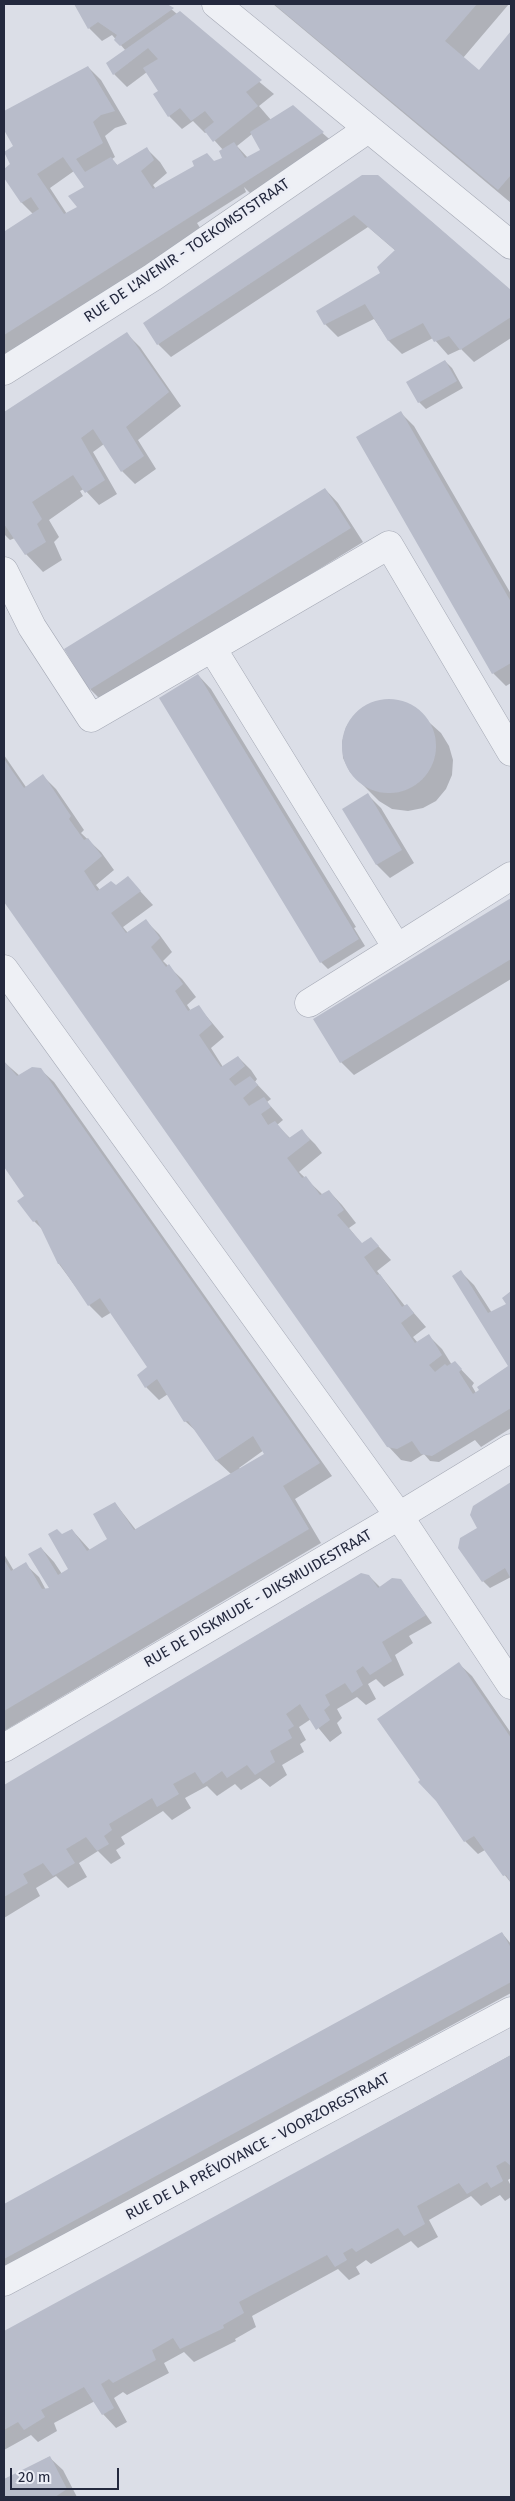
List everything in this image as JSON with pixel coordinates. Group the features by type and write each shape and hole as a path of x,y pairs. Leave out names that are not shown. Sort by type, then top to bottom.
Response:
{"street":[{"path":"216,4 511,245"},
{"name":"RUE DE L'AVENIR - TOEKOMSTSTRAAT","path":"4,371 153,277 368,129"},
{"path":"4,571 32,627 91,718 389,545 502,712 511,752"},
{"path":"212,648 397,948"},
{"path":"309,1003 511,876"},
{"path":"4,969 13,1002 399,1516 511,1685"},
{"name":"RUE DE DISKMUDE - DIKSMUIDESTRAAT","path":"4,1748 511,1448"},
{"name":"RUE DE LA PRÉVOYANCE - VOORZORGSTRAAT","path":"4,2282 511,2011"}],"building":[{"path":"74,4 167,4 174,8 120,46 114,40 117,35 98,22 88,29"},
{"path":"274,4 477,4 445,41 479,70 511,31 511,175 498,190"},
{"path":"180,11 262,80 246,92 258,106 213,142 204,130 214,122 205,111 191,121 180,108 168,117 153,94 158,91 143,68 158,59 148,48 113,75 106,63"},
{"path":"88,66 115,111 101,115 93,122 103,143 76,159 85,172 111,157 117,165 147,147 154,160 141,171 153,189 194,166 192,161 207,153 214,161 222,158 219,151 234,142 245,158 260,150 250,132 293,105 324,132 4,335 4,229 5,231 39,209 31,197 21,203 4,178 4,169 10,164 4,152 13,146 4,130 4,111","holes":["63,157 84,187 68,196 77,207 64,214 37,174"]},
{"path":"362,175 378,175 511,290 511,317 460,350 449,336 434,342 423,323 388,341 365,304 324,325 316,311 380,273 377,267 395,250 354,215 157,345 143,323"},
{"path":"127,332 169,392 126,427 144,456 121,472 93,429 81,438 105,480 85,493 73,475 32,502 42,519 37,524 46,542 25,555 4,524 4,412"},
{"path":"445,360 457,381 418,403 406,382"},
{"path":"401,411 511,602 511,663 492,674 356,437"},
{"path":"325,488 351,528 89,690 64,649"},
{"path":"198,674 359,939 320,963 159,698"},
{"path":"389,699 407,702 422,713 433,728 436,746 433,764 422,779 407,790 389,793 371,790 356,779 345,764 342,746 345,728 356,713 371,702"},
{"path":"4,759 24,788 43,774 71,816 69,819 84,840 88,838 102,856 84,871 97,891 111,881 116,885 128,876 141,891 111,913 126,933 146,919 160,938 151,947 166,967 169,964 183,984 175,991 188,1011 199,1005 212,1024 199,1035 221,1067 238,1056 245,1066 229,1079 235,1086 250,1076 258,1085 243,1098 249,1106 264,1097 271,1107 261,1114 268,1125 275,1121 289,1138 302,1129 310,1140 287,1158 302,1178 306,1176 320,1195 329,1190 344,1210 337,1215 362,1243 371,1237 379,1246 364,1257 377,1275 380,1274 402,1307 407,1304 414,1313 401,1323 415,1343 429,1334 442,1355 429,1365 435,1372 445,1364 447,1366 455,1361 462,1369 459,1372 473,1394 479,1390 477,1387 508,1366 452,1276 461,1270 488,1313 506,1304 502,1298 511,1291 511,1408 432,1456 421,1454 412,1441 397,1449 387,1447 4,902"},
{"path":"368,793 402,850 376,865 342,809"},
{"path":"511,898 511,959 340,1063 313,1019"},
{"path":"4,1061 17,1076 32,1067 41,1068 320,1463 283,1486 309,1529 4,1711 4,1560 11,1571 26,1562 42,1589 49,1588 28,1554 41,1547 58,1575 68,1569 48,1534 57,1529 62,1534 72,1529 87,1551 107,1539 93,1514 115,1502 134,1530 264,1454 253,1436 216,1461 188,1421 184,1422 157,1379 145,1388 137,1375 147,1367 100,1298 88,1306 60,1264 58,1264 37,1220 33,1222 17,1201 24,1196 4,1167"},
{"path":"511,1482 511,1579 505,1568 482,1582 458,1548 460,1538 477,1528 470,1515 473,1506"},
{"path":"361,1573 369,1575 378,1588 392,1578 401,1579 426,1615 382,1642 392,1661 370,1675 363,1666 356,1671 363,1685 352,1693 345,1683 325,1695 330,1705 324,1710 330,1720 316,1730 300,1704 286,1714 294,1726 288,1730 292,1738 270,1751 275,1762 255,1775 247,1765 227,1778 222,1771 203,1784 195,1772 173,1784 179,1794 157,1807 152,1798 109,1824 112,1830 104,1836 109,1844 97,1851 86,1837 66,1849 75,1863 53,1876 43,1863 23,1874 28,1883 4,1897 4,1785"},
{"path":"459,1662 511,1738 511,1883 506,1875 503,1876 474,1836 464,1842 436,1801 418,1782 420,1780 377,1719"},
{"path":"502,1932 511,1948 511,1982 4,2259 4,2204"},
{"path":"511,2055 511,2166 505,2161 496,2166 503,2181 491,2188 487,2182 467,2194 459,2183 417,2206 425,2224 404,2236 398,2228 356,2252 352,2248 343,2253 347,2260 335,2267 327,2255 239,2302 244,2313 223,2325 224,2328 180,2349 173,2338 152,2350 156,2360 113,2383 109,2379 101,2384 114,2408 102,2415 84,2387 41,2410 45,2417 24,2430 18,2422 4,2430 4,2331"},
{"path":"50,2456 67,2489 55,2497 4,2497 4,2479"}]}
